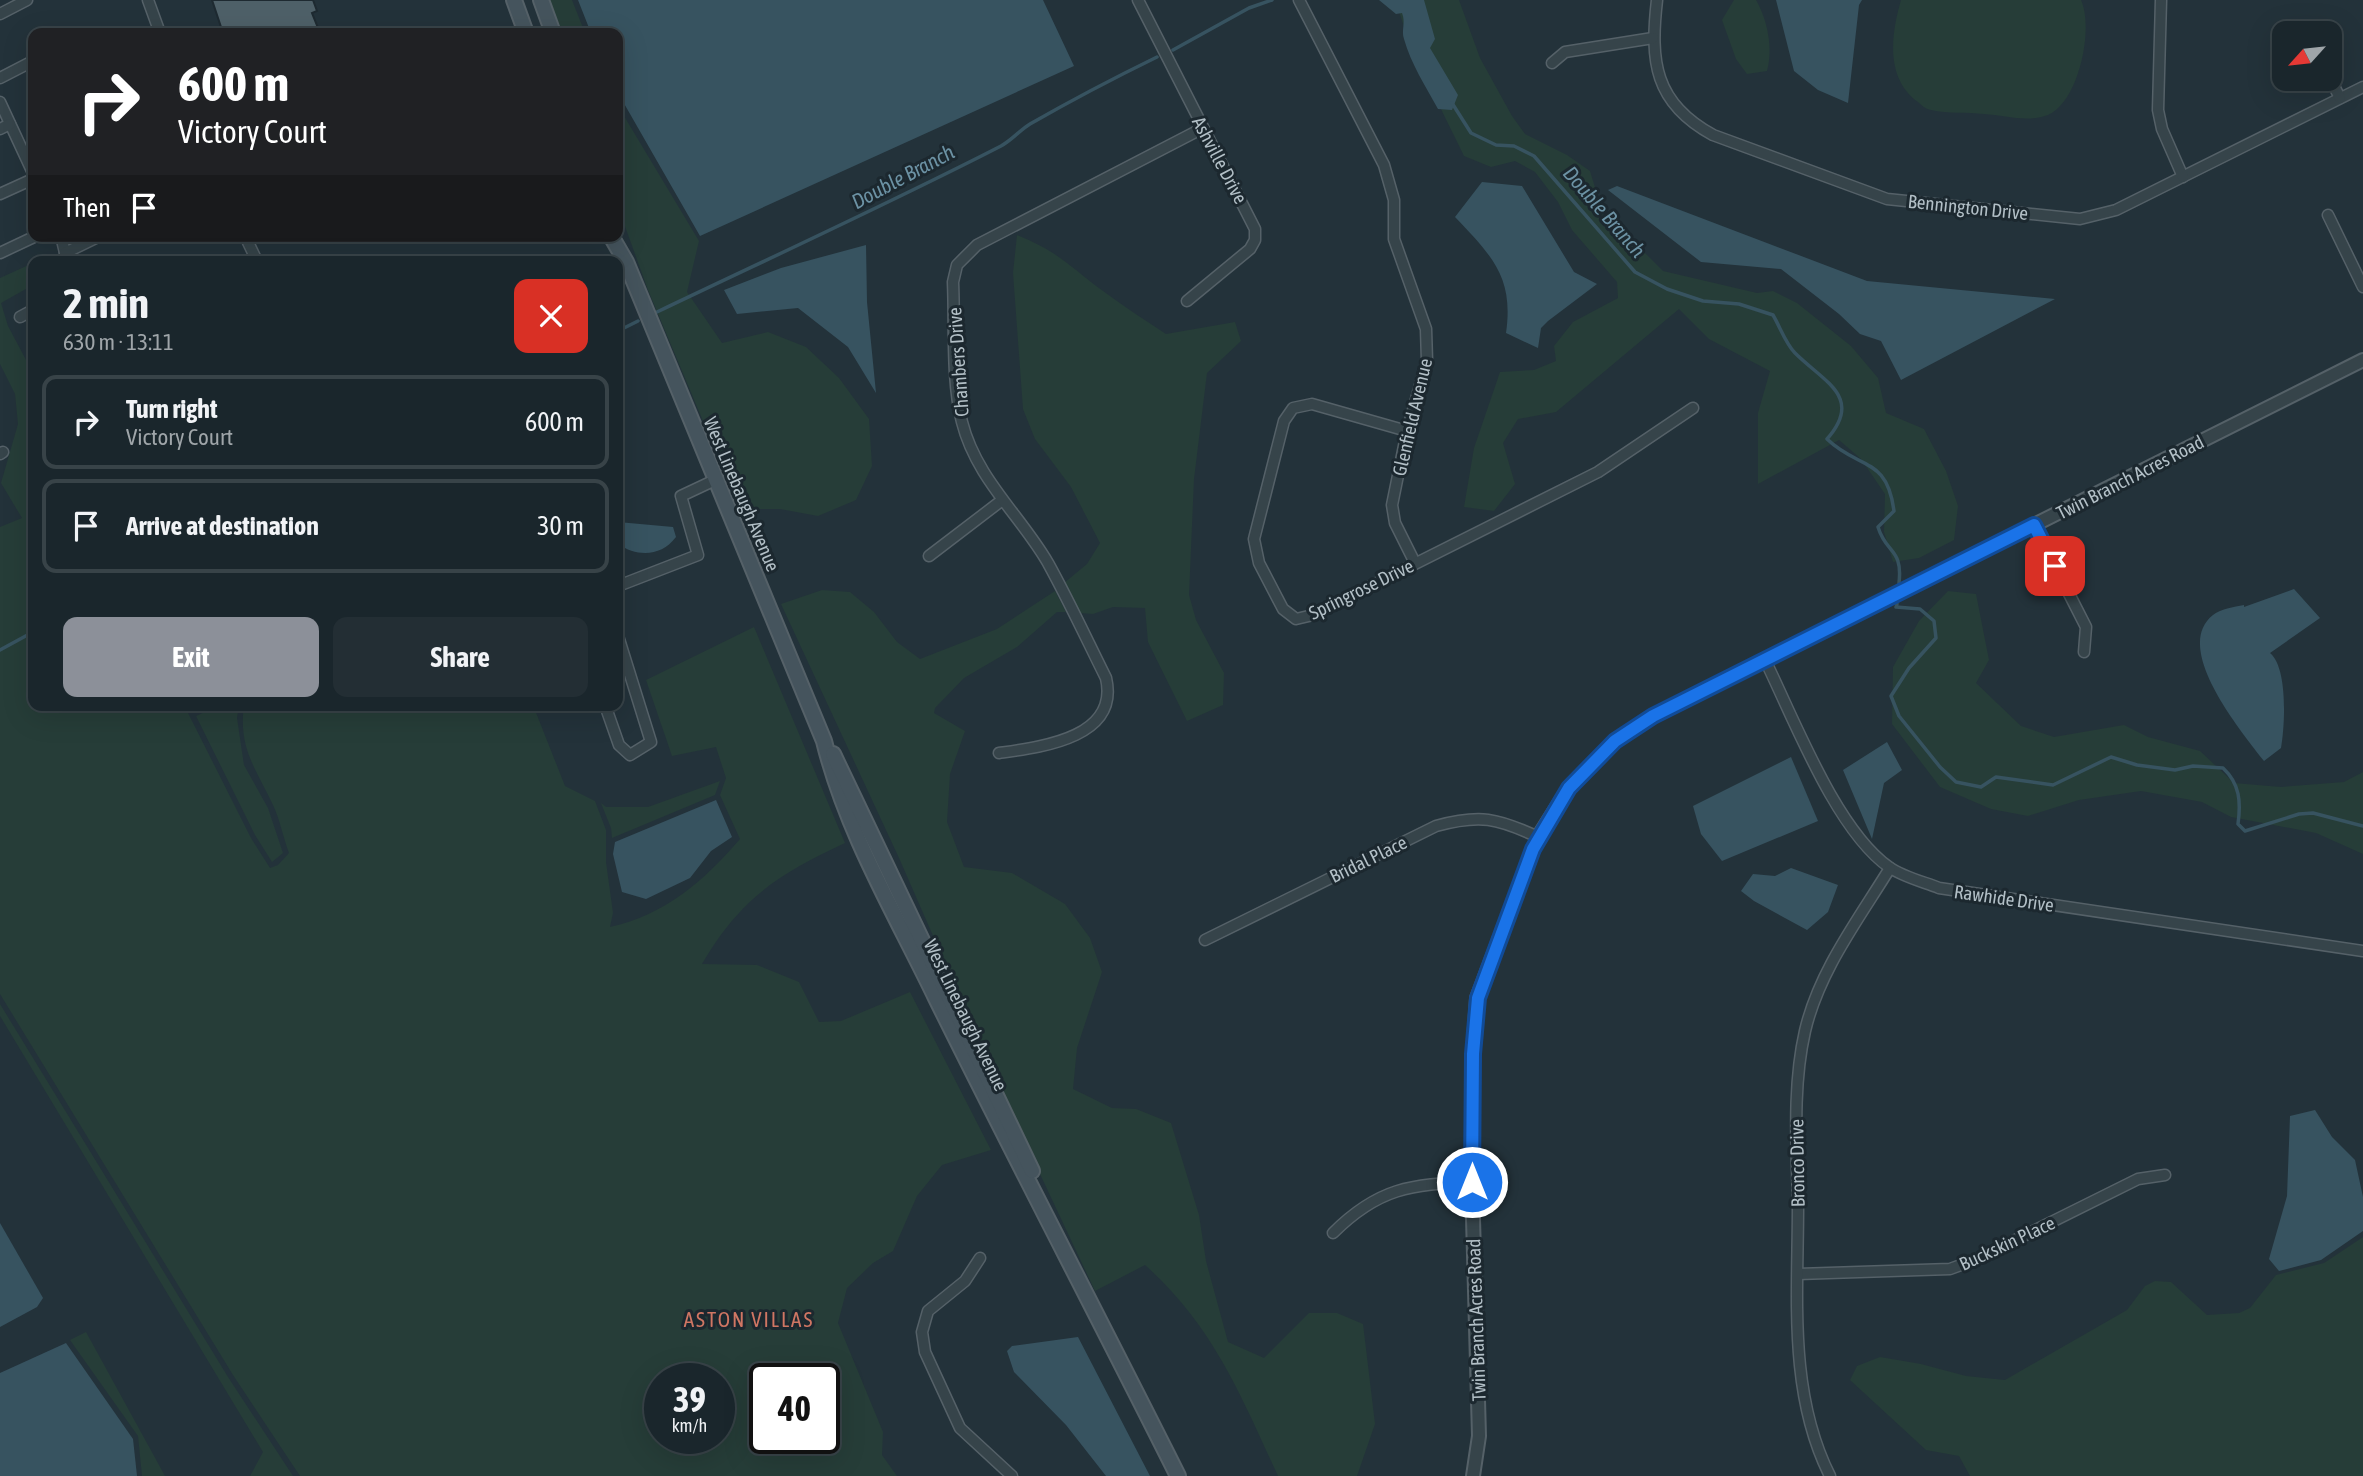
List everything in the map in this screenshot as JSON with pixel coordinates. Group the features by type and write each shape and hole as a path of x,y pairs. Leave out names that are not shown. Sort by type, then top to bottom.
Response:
{"main road":[{"path":"524,28 515,4 536,0"},
{"path":"541,0 551,28"},
{"name":"West Linebaugh Avenue","path":"621,242 626,262"},
{"name":"West Linebaugh Avenue","path":"623,257 824,741 834,780 894,893 1178,1476"}],"street":[{"path":"0,14 27,0"},
{"path":"148,0 158,28"},
{"name":"Ashville Drive","path":"1138,0 1255,229 1255,240 1250,249 1187,300"},
{"name":"Glenfield Avenue","path":"1299,0 1384,165 1394,200 1394,239 1426,329 1427,361 1407,432 1392,505 1395,523 1415,563"},
{"name":"Bennington Drive","path":"1657,0 1653,38 1654,63 1663,87 1677,109 1696,125 1887,199 2080,219 2116,211 2363,87"},
{"path":"2161,0 2158,110 2162,129 2183,177"},
{"path":"1552,63 1565,52 1653,38"},
{"path":"0,78 28,64"},
{"path":"2337,91 2340,97"},
{"path":"0,102 28,162"},
{"path":"0,129 10,124"},
{"name":"Chambers Drive","path":"999,753 1055,744 1099,720 1110,693 1106,678 1046,561 1001,501 975,457 959,407 953,282 957,265 977,245 1203,128"},
{"path":"22,149 28,146"},
{"path":"0,194 28,181"},
{"path":"2328,215 2363,287"},
{"path":"0,253 28,240"},
{"path":"68,256 90,242"},
{"path":"20,317 28,313"},
{"name":"Twin Branch Acres Road","path":"1473,1476 1479,1436 1472,1182 1473,1054 1478,998 1538,837 1569,788 1615,741 1653,716 2363,360"},
{"name":"Springrose Drive","path":"1407,432 1311,404 1293,408 1284,421 1254,539 1259,563 1283,609 1296,619 1313,615 1598,472 1693,408"},
{"path":"623,584 698,555 681,496 715,480"},
{"path":"929,556 1001,501"},
{"path":"2034,525 2086,627 2084,652"},
{"path":"607,711 618,745 630,755 651,742 623,652"},
{"name":"Rawhide Drive","path":"1765,660 1835,802 1865,844 1890,868 1939,888 2363,951"},
{"name":"Bridal Place","path":"1205,940 1436,825 1468,817 1507,822 1538,837"},
{"name":"Bronco Drive","path":"1830,1476 1809,1422 1799,1364 1797,1093 1805,1031 1825,971 1890,868"},
{"name":"Buckskin Place","path":"1798,1274 1950,1269 1977,1259 2138,1179 2165,1175"},
{"path":"1333,1233 1358,1208 1400,1189 1472,1182"},
{"path":"980,1258 965,1280 928,1311 922,1332 925,1352 960,1428 1012,1476"}],"green space":[{"path":"550,0 572,0 583,28 559,28"},
{"path":"1395,0 1459,0 1480,58 1525,134 1567,155 1590,171 1604,217 1663,271 1757,293 1773,291 1797,303 1851,346 1878,378 1886,413 1924,429 1946,471 1958,506 1954,540 1919,558 1893,562 1884,532 1885,494 1861,459 1839,440 1758,484 1758,413 1770,371 1709,339 1679,309 1556,412 1518,419 1503,443 1515,484 1494,511 1464,507 1474,448 1500,372 1534,370 1556,361 1554,346 1573,322 1618,298 1617,282 1572,230 1558,202 1535,172 1515,161 1491,167 1464,156 1412,50"},
{"path":"1734,0 1756,0 1760,8 1769,44 1767,71 1747,74 1736,59 1722,20"},
{"path":"1901,0 2081,0 2085,12 2084,45 2081,63 2068,95 2059,107 2048,115 2032,118 1944,112 1926,108 1907,92 1895,68 1893,41"},
{"path":"623,114 699,241 687,292 722,343 768,332 806,347 839,378 869,419 872,466 856,500 818,516 780,509 740,509 648,290 623,221"},
{"path":"1017,235 1054,254 1166,334 1235,322 1241,341 1207,373 1194,479 1189,595 1196,620 1224,673 1223,705 1187,721 1148,642 1145,608 1113,607 1093,614 1080,613 1064,583 1087,564 1100,543 1071,487 1035,439 1023,409 1013,273"},
{"path":"28,265 28,288 1,303 8,326 28,364 28,711 187,711 251,838 270,868 278,865 289,853 275,811 246,746 244,711 535,711 565,786 595,801 606,830 606,862 613,913 610,927 649,914 698,882 740,839 720,795 726,778 716,747 672,756 646,680 754,627 845,843 799,866 746,905 702,964 757,965 799,982 819,1022 841,1021 910,992 991,1150 942,1165 917,1196 893,1251 873,1263 847,1288 838,1323 883,1432 882,1455 897,1476 300,1476 233,1375 0,994 0,527 22,518 1,483 18,424 15,394 0,364 0,278"},
{"path":"822,590 850,592 874,612 897,642 920,659 997,629 1055,591 1066,612 1057,612 1017,647 964,678 935,708 934,713 965,731 950,774 947,822 964,867 1012,873 1065,904 1090,938 1102,972 1077,1048 1073,1089 1112,1108 1136,1109 1171,1123 1199,1215 1206,1261 1228,1342 1264,1358 1309,1313 1337,1313 1363,1324 1375,1424 1357,1476 1278,1476 1237,1390 1207,1337 1190,1313 1145,1265 1095,1291 1001,1091 899,858 781,604"},
{"path":"1948,591 1976,594 1989,660 1976,683 2021,726 2054,737 2124,725 2148,737 2200,751 2234,783 2281,787 2344,782 2363,772 2363,854 2316,833 2231,817 2202,802 2141,791 2079,800 2028,816 1991,809 1940,787 1892,724 1893,667 1919,621"},
{"path":"207,711 238,711 244,765 268,808 283,853 272,862 255,835 196,716"},
{"path":"720,781 715,795 612,838 601,803 606,807 648,807"},
{"path":"0,1004 228,1377 293,1476 250,1476 263,1452 0,1016"},
{"path":"2363,1237 2363,1476 1970,1476 1959,1456 1926,1450 1850,1380 1857,1366 1880,1357 1966,1376 2005,1380 2127,1310 2145,1286 2155,1281 2171,1282 2207,1315 2239,1313 2250,1308 2276,1275 2324,1263"},
{"path":"86,1332 165,1476 142,1476 138,1436 70,1340"}],"water":[{"path":"578,0 1043,0 1074,66 700,236 623,102 623,28 589,28"},
{"path":"1379,0 1424,0 1435,39 1430,48 1458,95 1452,110 1438,109 1419,75 1404,39 1402,13 1396,14"},
{"path":"1776,0 1862,0 1859,5 1848,103 1818,90 1794,71"},
{"path":"1482,182 1522,186 1574,272 1597,284 1541,328 1538,348 1506,333 1507,297 1503,282 1490,256 1455,217"},
{"path":"1617,186 1867,281 2055,299 1901,380 1881,341 1860,334 1839,314 1781,269 1701,262 1608,190"},
{"path":"866,245 867,302 876,393 848,347 798,308 737,314 724,290 781,268"},
{"path":"623,522 673,527 676,537 663,548 641,553 625,548"},
{"path":"2294,589 2320,618 2270,653 2280,671 2284,726 2281,748 2264,761 2214,690 2200,648 2202,630 2219,611 2244,607"},
{"path":"1887,742 1902,770 1884,783 1872,839 1843,770"},
{"path":"1791,757 1818,821 1722,861 1701,834 1693,806"},
{"path":"716,800 732,837 711,851 690,878 646,899 622,892 613,854 615,842"},
{"path":"1791,868 1838,885 1828,912 1807,930 1741,891 1753,874 1775,876"},
{"path":"2315,1110 2332,1137 2355,1160 2363,1197 2363,1231 2321,1260 2279,1271 2269,1259 2287,1196 2290,1116"},
{"path":"0,1223 43,1298 37,1307 0,1327"},
{"path":"1078,1337 1150,1476 1106,1476 1066,1425 1014,1372 1007,1351 1012,1346"},
{"path":"66,1343 133,1439 137,1476 0,1476 0,1373"}],"building":[{"path":"212,0 313,0 317,11 312,13 318,28 221,28"}],"waterway":[{"name":"Double Branch","path":"1173,50 1249,8 1272,0"},
{"name":"Double Branch","path":"657,312 1001,146 1030,124 1157,57"},
{"name":"Double Branch","path":"1452,103 1471,133 1496,145 1514,146 1534,156 1635,272 1667,289 1703,301 1739,304 1773,315 1792,349 1828,382 1841,401 1842,412 1827,439 1850,456 1870,466 1885,481 1894,511 1878,527 1899,563 1899,583"},
{"name":"Double Branch","path":"623,328 638,321"},
{"name":"Double Branch","path":"1897,604 1896,607 1920,609 1934,621 1936,638 1909,668 1891,696 1899,716 1940,767 1956,782 1981,787 1996,777 2053,785 2111,757 2137,765 2175,770 2193,766 2223,768 2236,787 2239,801 2238,824 2245,831 2299,814 2313,813 2363,826"},
{"name":"Double Branch","path":"0,650 28,635"}],"district":[{"name":"ASTON VILLAS","path":"749,1320"}],"route":[{"path":"1472,1182 1473,1054 1478,998 1538,837 1569,788 1615,741 1653,716 2034,525 2055,566"}]}
